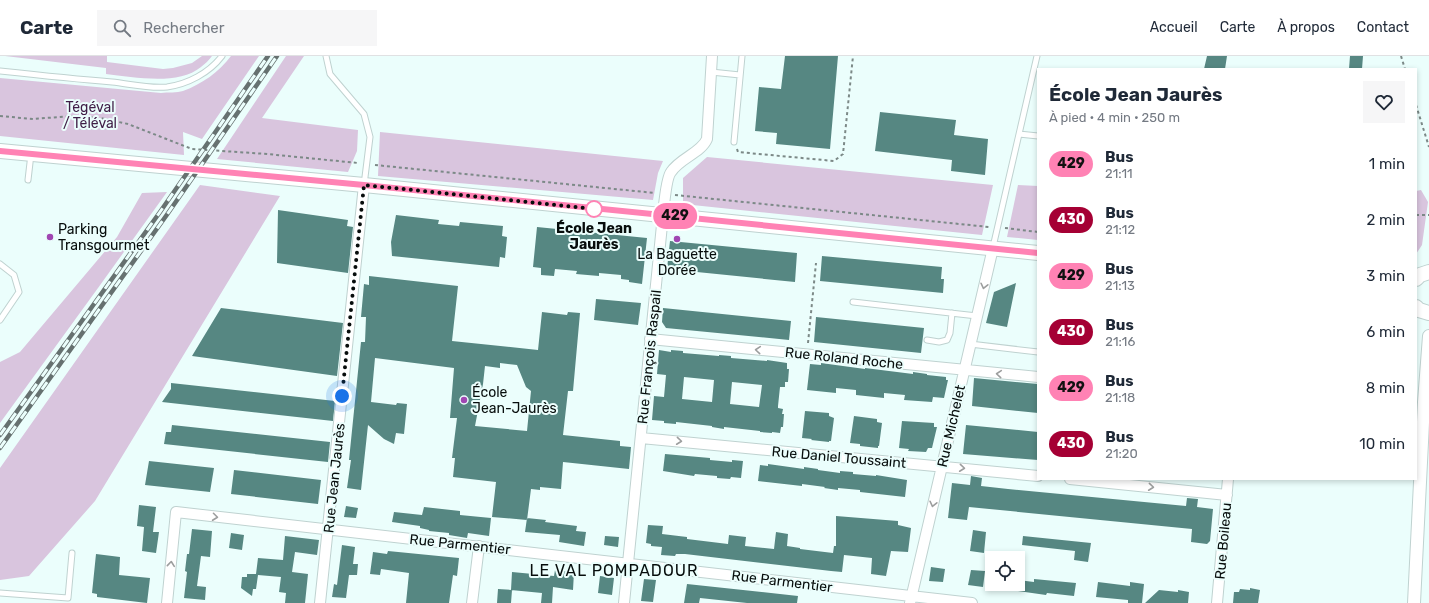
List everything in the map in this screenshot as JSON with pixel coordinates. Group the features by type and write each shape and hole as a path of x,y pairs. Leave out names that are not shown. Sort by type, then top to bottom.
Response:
{"main road":[{"path":"0,151 364,185 1037,253"},
{"path":"1417,277 1429,272"},
{"path":"1417,308 1429,313"}],"street":[{"name":"Rue François Raspail","path":"624,603 650,339 669,173 680,162 705,144 707,139 712,56"},
{"name":"Rue Jean Jaurès","path":"320,603 364,185"},
{"name":"Rue Michelet","path":"910,600 993,248"},
{"path":"1414,603 1429,336"},
{"name":"Rue Roland Roche","path":"650,339 1037,377"},
{"name":"Rue Daniel Toussaint","path":"640,438 1037,476"},
{"path":"1080,480 1227,494"},
{"name":"Rue Boileau","path":"1217,603 1228,480"},
{"name":"Rue Parmentier","path":"166,603 176,512 627,563 910,600 972,603"},
{"path":"472,603 478,546"}],"lane":[{"path":"0,71 166,87 182,84 198,77 222,56"},
{"path":"326,56 330,74 364,114 370,137 364,185"},
{"path":"734,142 742,56"},
{"path":"993,248 996,228 1037,56"},
{"path":"711,72 740,75"},
{"path":"1019,134 1037,136"},
{"path":"28,180 31,154"},
{"path":"0,264 14,275 19,292 0,320"},
{"path":"853,302 977,316"},
{"path":"927,340 939,342 947,340 950,333 952,313"},
{"path":"970,344 1037,352"},
{"path":"0,593 68,598 72,553"}],"path":[{"path":"734,142 738,152 834,161 843,154 853,56"},
{"path":"1401,56 1405,68"},
{"path":"1417,109 1429,147"},
{"path":"0,116 34,119 72,116 100,118 128,124 192,148 267,154 1037,232"},
{"path":"1417,215 1429,214"},
{"path":"807,354 816,263"}],"green space":[{"path":"5,56 107,56 107,62 163,69 192,63 202,56 212,56 202,66 191,73 180,77 155,79 106,74 106,68"},
{"name":"Tégéval / Téléval","path":"231,56 259,56 202,139 183,132 184,155 0,136 0,78 161,93 178,92 190,88 210,77"},
{"path":"286,56 304,56 262,118 358,130 357,151 348,172 217,159"},
{"path":"380,132 663,161 658,173 653,200 378,176"},
{"path":"707,157 993,185 982,235 683,204 683,178"},
{"path":"200,185 280,196 95,501 29,576 0,580 0,468"},
{"path":"1018,185 1037,186 1037,240 1007,237"},
{"path":"1421,190 1428,202 1422,245 1417,252 1417,191"},
{"path":"167,192 0,423 0,362 20,352 117,237 142,193"}],"building":[{"path":"785,56 838,56 830,149 776,144 777,133 755,131 759,87 781,89"},
{"path":"1207,56 1227,56 1225,68 1204,68"},
{"path":"1350,56 1363,56 1362,68 1349,68"},
{"path":"880,112 956,120 954,135 988,139 985,175 951,171 952,160 875,151"},
{"path":"278,210 348,220 347,226 353,227 348,273 277,263"},
{"path":"396,215 439,220 438,224 459,226 460,222 503,226 502,236 507,237 505,258 500,257 499,267 392,256 391,242"},
{"path":"537,227 647,238 642,284 621,279 621,275 599,273 599,276 576,274 577,271 555,269 554,276 541,275 541,268 533,267"},
{"path":"670,241 797,253 795,282 667,269"},
{"path":"822,256 942,267 941,279 944,279 943,293 820,281"},
{"path":"369,276 458,286 452,341 538,350 542,312 567,315 568,312 580,313 573,391 568,391 563,435 620,441 620,446 631,447 629,469 563,462 561,489 540,487 540,490 531,489 527,520 492,517 496,482 453,477 455,458 452,458 457,418 450,418 454,368 375,358 371,402 396,405 397,403 407,404 404,434 396,433 394,444 384,439 368,425 361,490 347,488 351,460 349,460 361,342 365,342 366,317 361,317 364,284 369,285","holes":["500,363 517,365 526,387 531,391 527,431 475,426 485,366 500,368"]},
{"path":"1016,283 1007,327 986,323 994,292"},
{"path":"596,299 641,303 638,325 594,320"},
{"path":"221,308 343,323 337,376 192,356"},
{"path":"663,308 791,321 789,340 666,328 662,322"},
{"path":"816,317 924,328 921,353 814,342"},
{"path":"659,350 671,352 671,350 683,351 683,353 731,356 731,358 767,360 787,363 787,369 789,369 788,382 785,382 785,387 780,387 778,406 778,408 783,409 783,427 781,427 780,433 772,433 724,427 724,429 712,426 676,422 676,424 664,423 664,421 652,420 654,396 664,397 666,375 657,374","holes":["684,377 714,380 712,402 682,399","732,382 762,385 759,407 730,404"]},
{"path":"821,363 913,374 913,372 946,377 946,380 948,380 944,398 933,397 932,402 904,400 905,395 884,393 884,398 856,395 856,390 836,388 836,393 807,390 810,364 821,365"},
{"path":"974,378 1037,384 1037,413 972,406"},
{"path":"171,383 335,401 333,421 162,402 171,389"},
{"path":"805,411 829,413 829,416 834,418 831,441 829,442 802,438"},
{"path":"854,416 877,419 877,422 882,423 878,448 850,443"},
{"path":"902,421 934,423 934,427 937,427 932,448 928,448 926,452 908,451 909,449 899,448"},
{"path":"172,425 330,442 328,462 164,444 166,432 171,432"},
{"path":"966,425 1037,432 1037,460 963,454"},
{"path":"665,454 710,458 710,460 732,462 732,460 743,461 741,478 717,478 717,476 695,474 694,476 663,471"},
{"path":"149,461 214,468 210,492 145,485"},
{"path":"768,464 804,469 804,467 840,473 840,471 853,472 853,474 876,475 907,480 905,497 860,492 860,490 838,488 838,490 802,484 802,486 758,481 760,465 768,466"},
{"path":"234,470 321,480 318,504 231,494"},
{"path":"971,476 982,478 981,486 1008,489 1186,506 1187,498 1198,499 1197,507 1213,509 1210,541 1207,544 1191,542 1192,529 969,507 967,520 948,518 952,483 970,485"},
{"path":"139,505 156,507 153,532 159,532 156,553 142,551 144,527 137,526"},
{"path":"346,506 358,508 356,518 344,517"},
{"path":"424,507 460,511 460,515 491,518 489,536 468,533 467,538 449,535 449,533 429,531 420,528 420,526 392,522 394,512 422,515"},
{"path":"836,516 898,521 898,525 911,528 908,552 891,551 886,576 871,574 872,558 844,555 842,572 685,554 676,554 675,556 661,555 662,547 651,546 651,544 646,543 648,525 663,526 662,534 687,537 687,539 728,544 729,535 746,537 745,546 774,549 776,532 788,534 787,546 833,553 834,546 836,546"},
{"path":"527,518 577,526 576,531 586,532 584,546 559,542 560,535 525,532"},
{"path":"192,529 212,531 210,557 201,556 197,586 206,587 205,600 184,598 187,572 185,571"},
{"path":"973,530 986,532 984,553 970,551"},
{"path":"231,533 244,535 242,550 229,548"},
{"path":"285,536 319,540 317,555 295,552 292,572 308,574 305,603 285,603 286,593 279,592 281,577 258,575 256,589 253,589 252,596 241,588 242,577 247,577 247,574 256,574 258,558 283,560"},
{"path":"605,536 619,537 618,547 604,545"},
{"path":"1023,536 1091,543 1088,562 1074,560 1075,551 1022,545"},
{"path":"342,545 355,547 353,564 358,564 357,575 349,575 346,598 332,597 334,584 337,585"},
{"path":"388,551 459,558 457,576 453,575 449,603 406,603 409,573 381,569 380,575 370,574 373,552 387,554"},
{"path":"96,554 120,557 119,575 150,578 147,603 97,597 97,594 92,593"},
{"path":"931,567 945,569 943,582 929,581"},
{"path":"555,570 574,572 573,590 553,587 552,603 541,603 542,593 511,590 512,572 554,576"},
{"path":"971,570 985,571 983,587 968,585"},
{"path":"600,576 614,578 612,595 598,593"},
{"path":"644,579 656,580 653,602 641,601"},
{"path":"1034,579 1076,583 1074,596 1047,593 1046,595 1018,591 1025,591 1025,581 1034,582"},
{"path":"1098,582 1130,586 1130,582 1144,584 1142,603 1128,603 1128,600 1096,597"},
{"path":"687,584 798,596 797,603 747,603 700,598 699,603 684,603"},
{"path":"1250,588 1260,590 1258,603 1233,603 1234,592 1239,592 1240,589 1250,590"},
{"path":"498,589 512,590 511,603 497,603"},
{"path":"1159,590 1178,592 1178,590 1189,592 1188,603 1145,603"}],"railway":[{"path":"0,435 160,212 268,56"},
{"path":"0,448 166,216 277,56"}],"bus line":[{"name":"429","path":"0,151 364,185 1037,253"}],"place":[{"name":"École Jean Jaurès","path":"594,209"},
{"name":"Parking Transgourmet","path":"50,237"},
{"name":"La Baguette Dorée","path":"677,239"},
{"name":"École Jean-Jaurès","path":"464,400"}],"district":[{"name":"LE VAL POMPADOUR","path":"614,570"}],"route":[{"path":"342,396 364,200 364,185 594,209"}]}
